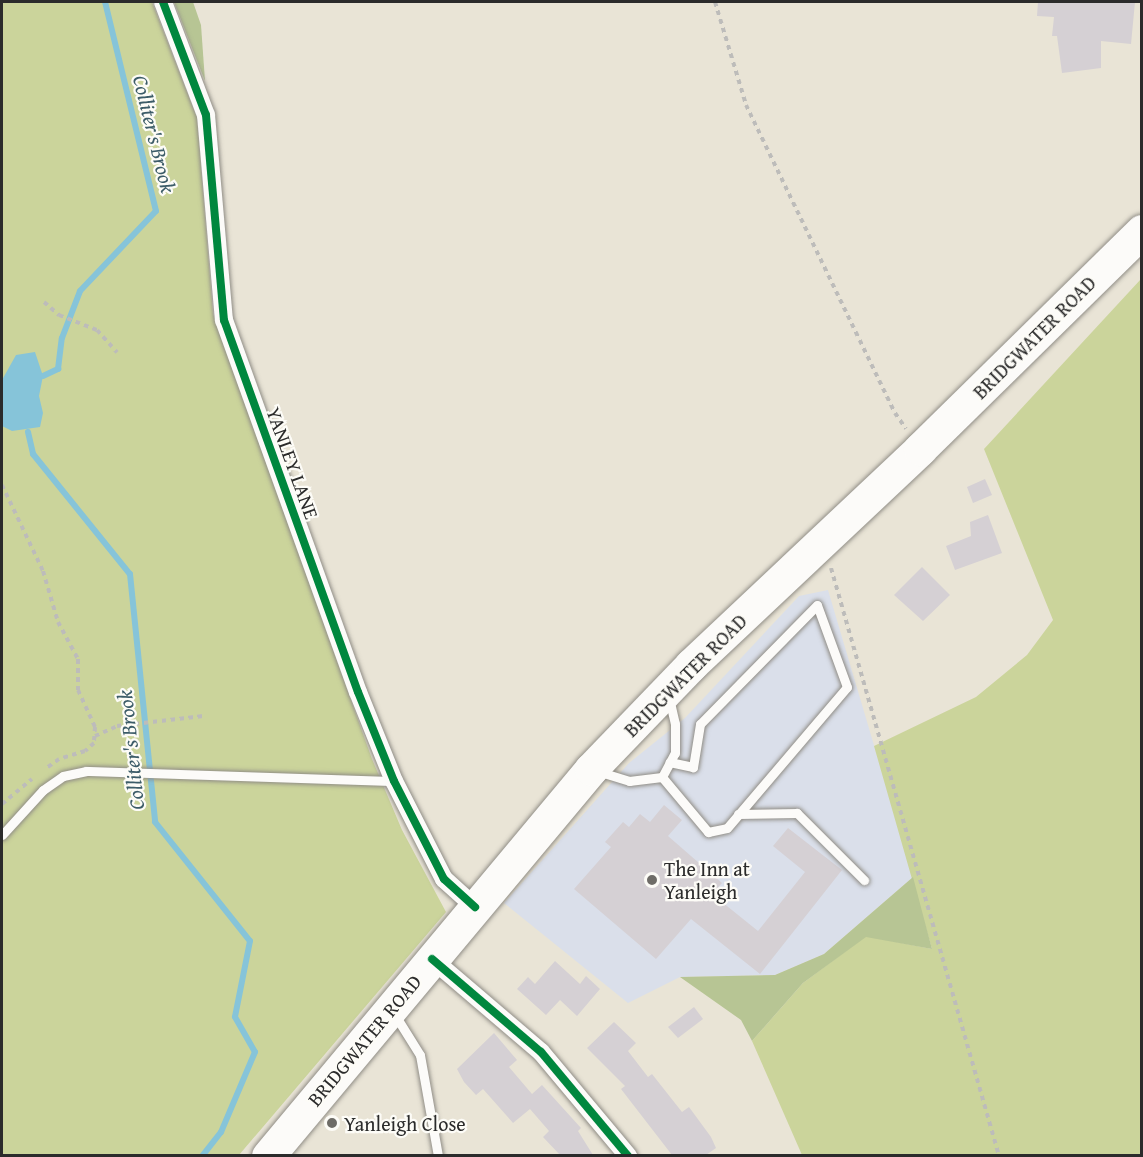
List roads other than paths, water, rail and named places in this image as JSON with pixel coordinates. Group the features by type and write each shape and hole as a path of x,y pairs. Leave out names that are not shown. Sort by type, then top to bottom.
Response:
{"highway":[{"name":"BRIDGWATER ROAD","path":"268,1155 591,769 667,690 920,449 1142,231"}],"street":[{"name":"YANLEY LANE","path":"163,2 206,115 224,320 358,692 394,781 444,879 475,907"},
{"path":"432,959 541,1052 628,1155"}],"lane":[{"path":"662,777 708,832 727,828 847,687 818,605 700,724 693,767 670,762"},
{"path":"662,777 675,753 675,724 667,690"},
{"path":"591,769 629,781 662,777"},
{"path":"2,835 43,790 63,776 86,771 173,772 394,781"},
{"path":"738,814 797,813 864,880"},
{"path":"391,1008 420,1055 428,1082 432,1137 438,1155"}],"water":[{"path":"35,352 43,376 39,396 43,413 40,427 12,431 2,426 2,380 16,355"}],"waterway":[{"name":"Colliter's Brook","path":"43,376 58,369 62,338 80,291 156,211 105,2"},
{"name":"Colliter's Brook","path":"28,432 33,454 130,574 155,822 250,941 235,1017 255,1052 221,1132 202,1156"}],"place":[{"name":"The Inn at Yanleigh","path":"652,880"},
{"name":"Yanleigh Close","path":"332,1123"}]}
